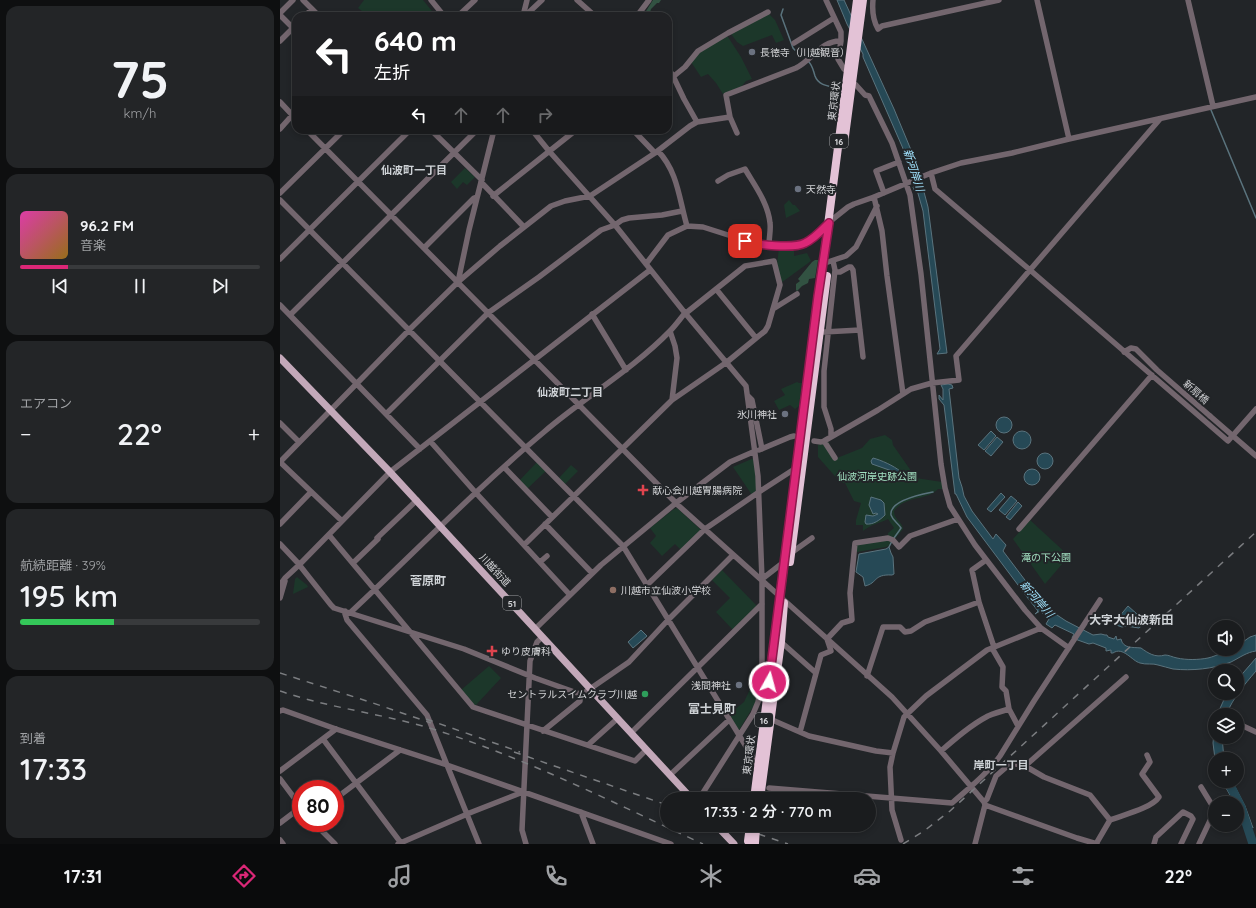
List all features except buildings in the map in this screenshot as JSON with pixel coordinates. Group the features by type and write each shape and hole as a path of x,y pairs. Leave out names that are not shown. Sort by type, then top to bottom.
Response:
{"highway":[{"name":"東京環状","path":"761,792 780,642 784,564 818,296 854,70 861,14 859,1"},
{"name":"東京環状","path":"755,792 782,600 791,553 824,332 831,262 831,221 849,59 859,1"},
{"path":"751,843 752,832"}],"main road":[{"name":"川越街道","path":"280,358 441,526 686,792"},
{"path":"723,832 734,844"}],"street":[{"path":"292,25 280,14 293,0"},
{"path":"303,0 315,12"},
{"path":"431,0 441,12"},
{"path":"462,12 475,0"},
{"path":"525,12 528,0"},
{"path":"528,12 542,0"},
{"path":"577,0 590,12"},
{"path":"640,12 649,0"},
{"path":"826,0 841,32 838,59 844,69"},
{"path":"873,0 874,22 878,29 882,26 999,0"},
{"path":"1037,0 1069,139"},
{"path":"1188,0 1213,106"},
{"path":"309,12 312,9"},
{"path":"697,122 684,100 673,76 685,67 698,51 768,12"},
{"path":"794,43 834,18"},
{"path":"280,41 292,29"},
{"path":"738,133 730,117 726,95 796,68 802,65 814,53 826,45 833,41 841,41"},
{"path":"856,85 865,95 869,95 892,144 907,184 912,206 922,274 941,464 950,506 986,560 1025,610 1041,628 1069,648"},
{"path":"646,264 668,235 687,226 703,227 750,242 769,245 796,246 805,243 848,207 961,163 1012,153 1256,97"},
{"path":"280,102 292,112"},
{"path":"342,521 280,462 299,442 458,282 551,206 565,201 590,196 657,152 697,122 730,117"},
{"path":"280,129 292,118"},
{"path":"814,441 824,441 903,394 920,386 959,380 956,356 1160,119"},
{"path":"311,134 676,503 733,556 762,580 782,600 892,697 941,751 985,804 1097,844 1110,820 1150,805 1158,799 1159,797 1142,774 1150,762 1147,755"},
{"path":"280,193 340,134"},
{"path":"280,259 406,134"},
{"path":"435,134 524,227"},
{"path":"290,315 390,214 473,134"},
{"path":"458,282 493,134"},
{"path":"535,134 615,225 650,270 746,386 757,464 759,492 762,580 762,673 760,697 753,714 703,792"},
{"path":"493,196 571,134"},
{"path":"637,134 668,162 675,177 682,211 687,226"},
{"path":"884,193 876,171 899,162"},
{"path":"718,181 728,175 745,169 762,197 770,221 769,245"},
{"path":"930,174 935,189 1228,442 1256,409"},
{"path":"424,248 474,198 477,197"},
{"path":"874,197 882,231 903,394"},
{"path":"280,200 623,546 758,766"},
{"path":"831,436 831,429 824,407 824,332 834,272 831,262 846,256 856,247 877,206"},
{"path":"386,414 488,313 601,230 629,218 662,215 682,211"},
{"path":"479,844 427,715 345,617 348,612 374,590 525,447 578,404 626,370 670,331 685,313 745,266 774,261 780,285 768,326 765,331 727,362 672,400 524,545"},
{"path":"834,272 840,272 849,267 852,268 863,357"},
{"path":"280,598 281,588 285,578 390,472 650,270"},
{"path":"716,289 756,338"},
{"path":"773,309 797,294"},
{"path":"280,305 420,449"},
{"path":"592,314 626,370"},
{"path":"824,332 860,330"},
{"path":"670,331 677,358 672,400"},
{"name":"新扇橋","path":"1124,352 1131,348 1136,349 1156,370 1256,456"},
{"path":"1019,528 1152,375"},
{"path":"748,396 752,400 760,449 794,436"},
{"path":"280,423 299,442"},
{"path":"430,441 570,595"},
{"path":"824,441 835,458"},
{"path":"535,629 592,573 623,546 726,465 753,452"},
{"path":"504,467 552,517"},
{"path":"647,585 705,529 796,468"},
{"path":"280,524 311,492"},
{"path":"353,563 416,500"},
{"path":"827,640 842,623 852,620 850,594 855,543 888,538 893,540 899,550 910,536 958,519"},
{"path":"545,524 592,573"},
{"path":"329,535 473,708 635,760 646,750"},
{"path":"791,553 812,538"},
{"path":"280,544 334,608 464,649 566,690 580,694 584,693 629,662 668,620 733,556"},
{"path":"540,562 547,556"},
{"path":"986,560 972,570 979,602 993,648 1003,667 1002,687 1006,691 1009,709 1018,726"},
{"path":"762,580 780,565 784,564"},
{"path":"769,788 952,803 994,765 1100,600"},
{"path":"867,676 884,627 900,627 905,632 911,631 925,622 979,602"},
{"path":"631,733 762,604"},
{"path":"901,840 892,810 890,767 893,753 907,714 932,691 987,650 1041,628"},
{"path":"526,844 522,830 530,661 537,642 542,637"},
{"path":"800,732 821,656 831,651 827,640"},
{"path":"780,642 816,673"},
{"path":"1025,766 1126,677"},
{"path":"543,731 580,701 580,694"},
{"path":"941,751 978,722 990,715 1009,709"},
{"path":"281,710 447,765 671,844"},
{"path":"588,745 617,718"},
{"path":"770,719 822,740 893,753"},
{"path":"670,775 729,720"},
{"path":"1244,726 1256,732"},
{"path":"280,771 336,729"},
{"path":"323,738 400,843 523,792"},
{"path":"344,793 400,750"},
{"path":"744,768 752,756"},
{"path":"975,844 985,804 996,776 1008,764 1011,763 1025,766 1044,777 1090,795 1110,820"},
{"path":"280,778 292,795"},
{"path":"1199,844 1215,810 1201,787"},
{"path":"581,812 592,844"},
{"path":"1154,844 1156,836 1183,812 1191,816 1193,819 1181,844"},
{"path":"280,823 292,814"},
{"path":"323,832 335,844"},
{"path":"655,838 657,844"},
{"path":"280,840 283,844"}],"green space":[{"path":"364,0 423,0 433,12 363,12 358,8"},
{"path":"653,0 661,0 651,9 650,12 646,12"},
{"path":"769,14 775,20 784,40 776,43 772,35 743,46 737,42 731,34"},
{"path":"728,37 741,57 752,79 746,81 741,87 723,94 708,74 701,77 691,62 700,52"},
{"path":"465,168 475,177 467,185 463,182 457,189 451,182"},
{"path":"789,200 800,211 786,218 784,205"},
{"path":"779,247 794,248 794,256 807,253 811,261 781,283 777,265"},
{"path":"815,260 818,260 815,278 809,279 808,283 797,291 796,284 800,281 798,279"},
{"path":"797,382 802,383 799,406 795,409 790,405 779,410 774,401 785,395 781,389"},
{"name":"仙波河岸史跡公園","path":"885,435 892,440 893,445 916,478 942,482 943,489 938,489 928,495 904,502 894,511 895,516 903,529 894,540 888,537 888,533 894,528 888,519 863,531 863,525 856,525 861,503 854,501 845,483 841,483 818,457 818,445 828,441 837,458 862,448 870,439"},
{"path":"754,458 757,492 752,495 733,467"},
{"path":"537,462 546,471 527,489 519,481"},
{"path":"571,465 578,471 565,484 559,478"},
{"path":"677,508 701,530 681,550 675,544 662,556 650,543 656,536 650,528"},
{"name":"滝の下公園","path":"1030,520 1069,556 1045,584 1013,539"},
{"path":"886,540 891,541 890,545 886,547 857,552 857,545"},
{"path":"722,570 757,606 733,630 716,612 730,598 712,580"},
{"path":"297,577 308,587 293,594 295,579"},
{"path":"489,666 501,678 475,706 461,690"},
{"path":"755,679 759,679 756,702 739,730 728,715 744,702"}],"water":[{"name":"新河岸川","path":"837,0 844,0 894,109 916,162 928,207 947,353 937,354 940,349 923,211 917,190 914,190 913,187 916,186 916,183 908,160 863,54 847,24"},
{"name":"新河岸川","path":"941,385 952,385 953,388 949,389 959,478 964,496 972,511 993,539 996,534 1006,545 1003,551 1037,596 1054,613 1093,635 1107,635 1108,637 1114,639 1116,636 1117,640 1121,639 1126,646 1141,648 1158,656 1166,655 1177,658 1200,659 1214,656 1242,656 1224,664 1208,664 1208,668 1195,670 1173,669 1156,664 1137,662 1120,651 1111,653 1111,650 1106,651 1106,648 1093,643 1089,644 1072,638 1074,634 1055,625 1052,628 1046,624 1049,619 1040,611 1035,614 1038,611 967,517 955,494 944,405 939,399 939,395 943,400 943,389"},
{"path":"1001,417 1007,417 1012,422 1010,431 1007,433 1001,433 996,428 996,422"},
{"path":"991,431 996,436 984,450 978,445"},
{"path":"1022,431 1028,434 1031,440 1028,446 1022,449 1016,446 1013,440 1016,434"},
{"path":"997,437 1003,442 991,456 985,451"},
{"path":"1045,453 1051,455 1053,461 1051,467 1045,469 1039,467 1037,461 1039,455"},
{"path":"873,458 887,463 900,471 897,474 872,464 871,461"},
{"path":"1029,469 1035,469 1040,474 1038,483 1035,485 1029,485 1024,480 1024,474"},
{"path":"1001,493 1005,497 991,512 987,509"},
{"path":"1011,496 1017,501 1005,515 999,510"},
{"path":"871,497 881,500 884,503 885,515 876,522 866,524 866,515 873,516 878,514 873,514 869,505"},
{"path":"1018,502 1022,506 1010,520 1006,517"},
{"path":"889,547 893,557 894,574 879,577 869,585 865,586 863,577 856,572 859,554 886,549"},
{"path":"1128,606 1146,622 1139,628 1126,626 1122,627 1113,624"},
{"path":"641,630 647,636 633,648 628,642"},
{"path":"1256,635 1256,651 1244,655 1244,641"},
{"path":"1256,658 1256,671 1244,686 1244,672"},
{"path":"1224,700 1234,700 1230,708 1220,708"},
{"path":"1213,744 1223,744 1223,752 1214,752"},
{"path":"1226,788 1236,788 1240,796 1232,793 1230,789 1230,795"},
{"path":"1244,804 1253,828 1244,810"}],"waterway":[{"path":"783,9 781,15 793,48 806,58"},
{"path":"808,61 812,66 815,76 819,82 826,86 841,89"},
{"path":"1211,110 1256,218"},
{"path":"894,538 901,528 891,515 895,505 922,494 933,492"},
{"path":"889,547 892,541"},
{"path":"1232,788 1241,807 1253,844"}],"railway":[{"path":"903,844 924,831 950,811 1256,532"},
{"path":"280,673 431,723"},
{"path":"280,691 319,702 419,725 473,743 506,755 572,783 703,844"},
{"path":"426,719 520,752"},
{"path":"514,752 660,803"},
{"path":"753,832 788,844"}],"place":[{"name":"長徳寺（川越観音）","path":"752,52"},
{"name":"天然寺","path":"798,189"},
{"name":"氷川神社","path":"785,414"},
{"name":"献心会川越胃腸病院","path":"643,490"},
{"name":"川越市立仙波小学校","path":"613,590"},
{"name":"ゆり皮膚科","path":"492,651"},
{"name":"浅間神社","path":"739,685"},
{"name":"セントラルスイムクラブ川越","path":"645,694"}],"district":[{"name":"仙波町一丁目","path":"414,170"},
{"name":"仙波町二丁目","path":"570,392"},
{"name":"菅原町","path":"428,580"},
{"name":"大字大仙波新田","path":"1131,619"},
{"name":"富士見町","path":"712,708"},
{"name":"岸町一丁目","path":"1001,765"}],"route":[{"path":"745,241 757,244 796,246 805,243 829,223 818,296 769,682"}]}
